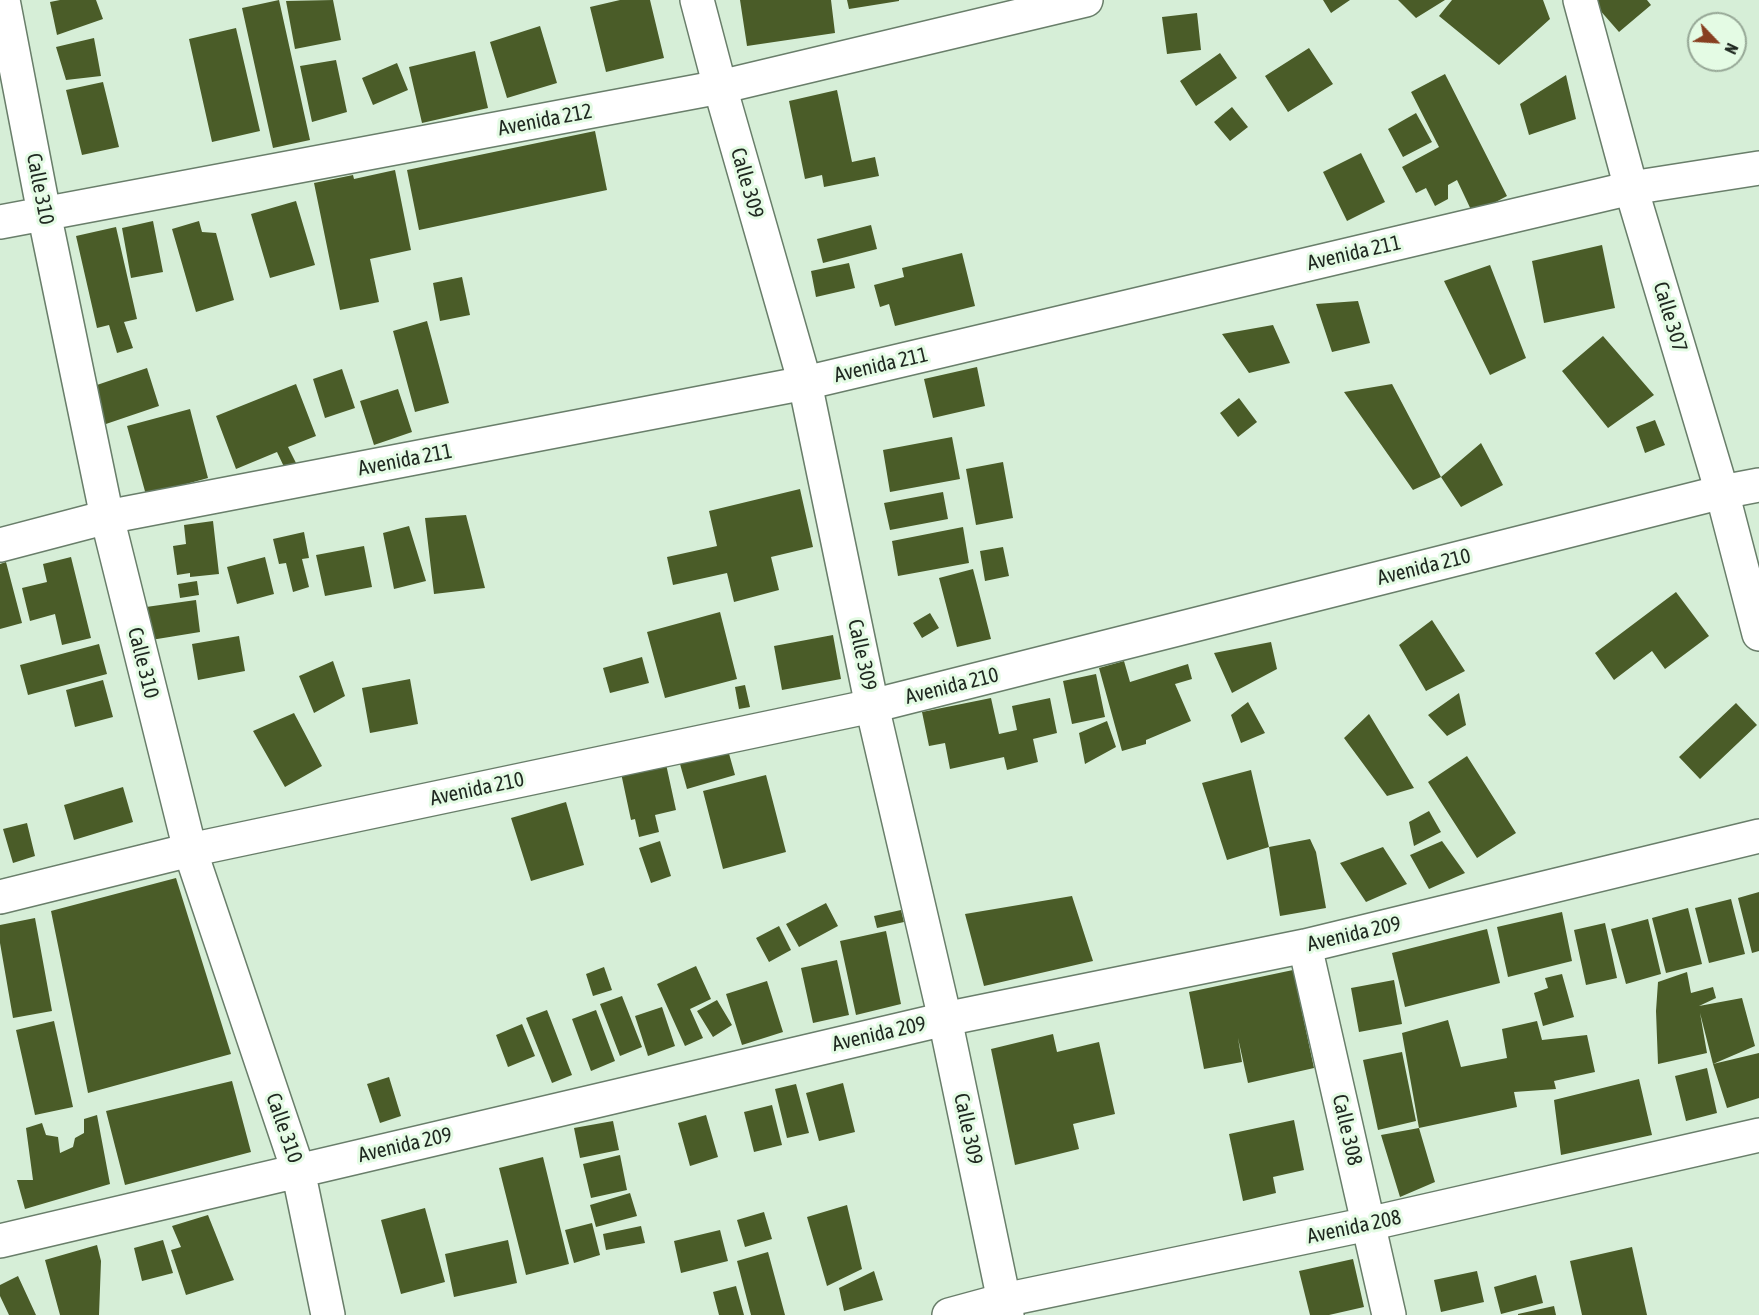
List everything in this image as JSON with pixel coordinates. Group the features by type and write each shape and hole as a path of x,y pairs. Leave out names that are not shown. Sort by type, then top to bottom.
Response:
{"street":[{"name":"Calle 310","path":"3,0 44,213 107,517 189,850 298,1170 328,1315"},
{"name":"Calle 309","path":"697,0 805,383 872,706 945,1019 1006,1308"},
{"name":"Avenida 212","path":"0,222 720,87 1086,0"},
{"name":"Calle 307","path":"1580,0 1631,188 1722,492 1759,634"},
{"name":"Avenida 211","path":"0,545 107,517 805,383 1631,188 1759,168"},
{"name":"Avenida 210","path":"0,897 189,850 872,706 1722,492 1759,485"},
{"name":"Avenida 209","path":"0,1241 945,1019 1305,946 1759,836"},
{"name":"Calle 308","path":"1305,946 1389,1315"},
{"name":"Avenida 208","path":"949,1315 1006,1308 1759,1135"}],"building":[{"path":"96,0 103,19 57,35 50,2"},
{"path":"279,0 310,140 273,148 242,8"},
{"path":"333,0 341,40 295,49 286,1"},
{"path":"620,0 650,0 664,58 606,72 590,7"},
{"path":"740,0 831,0 835,33 747,46"},
{"path":"847,0 899,0 899,1 849,9"},
{"path":"1323,0 1350,0 1331,13"},
{"path":"1398,0 1445,0 1416,18"},
{"path":"1452,0 1543,0 1550,19 1499,65 1439,16"},
{"path":"1591,0 1647,0 1651,5 1619,32"},
{"path":"1197,13 1201,50 1167,54 1162,17"},
{"path":"540,26 557,83 507,98 490,42"},
{"path":"236,28 260,131 212,142 189,39"},
{"path":"94,38 101,76 66,80 56,47"},
{"path":"1309,48 1333,84 1288,112 1265,76"},
{"path":"475,51 488,108 422,123 409,67"},
{"path":"1220,53 1237,78 1196,106 1180,81"},
{"path":"336,60 347,112 312,122 300,66"},
{"path":"397,63 408,90 373,105 362,78"},
{"path":"1445,74 1507,196 1473,214 1457,180 1448,185 1448,199 1435,206 1426,188 1416,193 1402,167 1439,147 1411,92"},
{"path":"1566,75 1576,119 1529,135 1520,104"},
{"path":"103,82 119,147 82,155 66,90"},
{"path":"837,90 852,162 875,157 879,176 824,187 822,175 805,179 789,101"},
{"path":"1232,107 1248,127 1230,141 1214,122"},
{"path":"1416,113 1432,142 1403,157 1388,129"},
{"path":"595,131 607,190 419,230 407,170"},
{"path":"1361,153 1385,202 1347,221 1323,172"},
{"path":"395,170 411,250 370,259 379,302 340,310 314,183 353,175 354,179"},
{"path":"296,201 315,265 270,278 251,214"},
{"path":"153,221 163,272 131,278 122,228"},
{"path":"199,221 202,232 216,233 234,300 196,312 172,229"},
{"path":"871,225 877,249 823,263 817,239"},
{"path":"116,227 137,319 124,322 133,348 117,353 109,325 97,328 76,236"},
{"path":"1602,245 1615,308 1544,323 1532,261"},
{"path":"962,253 975,306 895,326 889,304 880,307 874,285 904,277 902,268"},
{"path":"849,263 855,288 816,297 811,271"},
{"path":"1490,265 1526,358 1490,375 1444,281"},
{"path":"462,277 470,315 440,321 433,283"},
{"path":"1358,301 1370,343 1332,352 1316,304"},
{"path":"427,321 449,403 415,412 393,331"},
{"path":"1273,325 1290,363 1249,373 1222,334"},
{"path":"1603,336 1654,395 1608,428 1562,371"},
{"path":"977,367 985,406 933,418 924,379"},
{"path":"147,368 159,406 103,425 91,387"},
{"path":"342,369 355,408 325,418 313,379"},
{"path":"296,384 316,436 288,447 297,465 286,471 277,452 236,469 216,416"},
{"path":"1392,384 1441,477 1413,490 1344,392"},
{"path":"398,389 412,432 374,445 360,401"},
{"path":"1239,398 1257,422 1238,437 1220,413"},
{"path":"190,409 208,478 146,495 127,426"},
{"path":"1655,420 1665,445 1645,453 1636,427"},
{"path":"952,437 960,479 890,492 883,450"},
{"path":"1481,443 1503,485 1461,507 1441,477"},
{"path":"1003,462 1013,518 976,525 966,469"},
{"path":"800,489 813,547 771,557 779,590 734,602 727,573 673,585 667,557 717,546 709,511"},
{"path":"943,492 948,519 890,530 884,503"},
{"path":"466,515 485,588 434,594 425,518"},
{"path":"213,521 219,574 190,577 190,573 177,575 173,546 186,544 184,525"},
{"path":"409,526 426,581 394,589 383,533"},
{"path":"963,527 969,563 898,576 892,541"},
{"path":"304,532 309,558 302,559 309,587 293,592 286,563 279,564 273,539"},
{"path":"364,546 372,587 325,596 316,555"},
{"path":"1003,547 1009,576 985,581 980,551"},
{"path":"71,557 91,638 62,645 55,614 30,621 22,588 47,582 43,564"},
{"path":"265,557 274,594 237,604 227,567"},
{"path":"6,562 22,623 0,629 0,564"},
{"path":"973,569 991,639 957,647 939,578"},
{"path":"197,581 199,595 180,598 178,584"},
{"path":"1676,592 1709,636 1665,669 1652,651 1614,680 1595,653"},
{"path":"196,600 200,632 151,640 146,607"},
{"path":"720,612 737,679 665,698 647,632"},
{"path":"930,613 939,628 922,638 913,623"},
{"path":"1432,620 1465,671 1426,691 1399,645"},
{"path":"833,635 841,679 782,690 774,646"},
{"path":"239,636 245,671 198,680 192,644"},
{"path":"1271,642 1277,669 1232,693 1214,653"},
{"path":"99,644 107,674 28,695 20,665"},
{"path":"642,657 649,683 610,693 603,668"},
{"path":"333,661 345,696 314,713 299,676"},
{"path":"1124,661 1130,682 1188,664 1192,679 1175,684 1191,721 1146,740 1146,744 1122,751 1099,668"},
{"path":"1096,674 1105,717 1072,724 1063,681"},
{"path":"410,679 418,724 370,733 362,688"},
{"path":"103,680 113,717 75,727 66,690"},
{"path":"745,685 750,707 739,709 735,687"},
{"path":"1459,693 1466,725 1447,736 1428,715"},
{"path":"991,698 999,734 1017,730 1012,706 1050,698 1057,733 1033,739 1038,762 1007,770 1004,757 950,769 945,743 929,746 922,712"},
{"path":"1248,702 1265,733 1241,743 1231,715"},
{"path":"1736,703 1757,725 1700,779 1679,757"},
{"path":"294,713 322,766 285,787 253,731"},
{"path":"1369,714 1414,788 1387,796 1344,738"},
{"path":"1107,721 1116,747 1085,764 1079,733"},
{"path":"728,750 735,775 687,789 680,764"},
{"path":"1467,756 1516,833 1477,858 1428,782"},
{"path":"666,764 676,810 655,815 659,832 639,837 635,819 631,820 621,773"},
{"path":"1251,770 1269,847 1227,860 1202,783"},
{"path":"766,775 786,852 723,869 703,791"},
{"path":"123,787 133,822 74,840 64,805"},
{"path":"566,802 584,865 531,881 511,818"},
{"path":"1429,811 1441,832 1414,846 1409,822"},
{"path":"27,823 35,856 13,863 3,829"},
{"path":"1310,839 1316,852 1326,908 1280,916 1269,847"},
{"path":"660,841 671,876 651,883 639,848"},
{"path":"1442,841 1465,873 1429,889 1410,855"},
{"path":"1383,847 1407,884 1366,902 1340,863"},
{"path":"176,878 231,1054 88,1093 51,911"},
{"path":"1759,892 1759,951 1752,953 1738,898"},
{"path":"1072,896 1093,961 984,986 965,914"},
{"path":"1731,899 1745,954 1709,963 1695,908"},
{"path":"826,903 838,926 799,947 786,924"},
{"path":"1688,908 1702,964 1666,973 1652,918"},
{"path":"901,910 904,922 877,928 874,916"},
{"path":"1562,912 1572,961 1508,977 1497,927"},
{"path":"35,918 52,1011 13,1018 0,943 0,925"},
{"path":"1648,919 1661,974 1626,984 1611,929"},
{"path":"1605,923 1617,978 1586,985 1574,930"},
{"path":"779,926 791,950 769,962 756,938"},
{"path":"1487,929 1500,983 1405,1007 1392,953"},
{"path":"886,931 901,1004 856,1015 840,941"},
{"path":"837,960 849,1015 813,1023 801,968"},
{"path":"696,966 711,999 690,1009 703,1038 685,1046 657,984"},
{"path":"604,967 612,990 593,996 586,974"},
{"path":"1293,970 1314,1068 1248,1083 1238,1038 1242,1062 1204,1069 1189,992"},
{"path":"1687,972 1691,993 1713,987 1716,998 1699,1006 1742,998 1755,1046 1713,1064 1700,1013 1707,1053 1658,1064 1656,1011 1658,982"},
{"path":"1562,974 1574,1017 1543,1026 1534,993 1548,988 1545,978"},
{"path":"1394,980 1402,1024 1359,1032 1351,988"},
{"path":"767,981 783,1032 742,1045 726,994"},
{"path":"622,996 642,1047 620,1056 600,1004"},
{"path":"717,1000 732,1025 713,1037 697,1011"},
{"path":"662,1007 675,1046 648,1056 635,1016"},
{"path":"547,1010 572,1075 552,1083 526,1018"},
{"path":"596,1010 615,1061 591,1071 572,1019"},
{"path":"1448,1020 1461,1067 1507,1058 1502,1029 1537,1021 1542,1040 1587,1035 1595,1072 1554,1081 1556,1089 1514,1092 1517,1107 1419,1128 1402,1033"},
{"path":"54,1021 73,1107 35,1115 16,1030"},
{"path":"522,1024 535,1056 508,1067 496,1035"},
{"path":"1053,1034 1057,1052 1099,1042 1115,1114 1073,1124 1079,1149 1015,1165 991,1049"},
{"path":"1402,1052 1416,1121 1378,1130 1363,1060"},
{"path":"1759,1053 1759,1098 1727,1108 1713,1064"},
{"path":"1707,1068 1717,1113 1686,1121 1675,1076"},
{"path":"389,1077 401,1116 380,1123 367,1084"},
{"path":"1639,1079 1652,1135 1561,1155 1554,1100"},
{"path":"232,1081 251,1152 125,1185 106,1111"},
{"path":"843,1083 855,1132 819,1141 806,1093"},
{"path":"796,1084 809,1133 787,1138 775,1089"},
{"path":"772,1105 782,1145 754,1152 744,1112"},
{"path":"97,1115 110,1184 25,1209 17,1180 33,1180 26,1128 42,1123 46,1135 58,1137 60,1153 73,1147 75,1138 84,1133 84,1119"},
{"path":"706,1115 718,1157 690,1166 678,1123"},
{"path":"1294,1120 1304,1170 1273,1177 1276,1193 1243,1201 1229,1134"},
{"path":"613,1121 619,1150 580,1158 574,1128"},
{"path":"1419,1128 1435,1182 1400,1197 1381,1135"},
{"path":"620,1155 627,1190 591,1198 583,1164"},
{"path":"543,1157 569,1264 526,1275 499,1168"},
{"path":"630,1193 637,1216 596,1227 590,1205"},
{"path":"847,1205 862,1269 827,1286 807,1217"},
{"path":"425,1208 445,1282 401,1294 381,1220"},
{"path":"764,1212 772,1239 745,1247 737,1220"},
{"path":"208,1215 234,1280 186,1295 171,1250 181,1247 172,1226"},
{"path":"592,1223 600,1255 574,1263 565,1230"},
{"path":"641,1226 645,1243 606,1250 603,1234"},
{"path":"720,1230 728,1261 681,1273 674,1241"},
{"path":"163,1240 173,1273 142,1281 134,1248"},
{"path":"508,1240 517,1283 454,1297 445,1254"},
{"path":"97,1245 101,1261 99,1315 60,1315 45,1260"},
{"path":"1632,1247 1647,1315 1582,1315 1570,1261"},
{"path":"768,1252 785,1315 751,1315 737,1261"},
{"path":"1353,1259 1364,1307 1329,1315 1310,1315 1299,1271"},
{"path":"874,1271 883,1300 844,1311 839,1288"},
{"path":"1477,1271 1484,1302 1441,1312 1434,1280"},
{"path":"1536,1275 1543,1303 1501,1314 1494,1287"},
{"path":"18,1276 36,1315 9,1315 0,1296 0,1285"},
{"path":"736,1286 744,1315 719,1315 713,1292"},
{"path":"1554,1306 1556,1315 1518,1315 1518,1314"}]}
